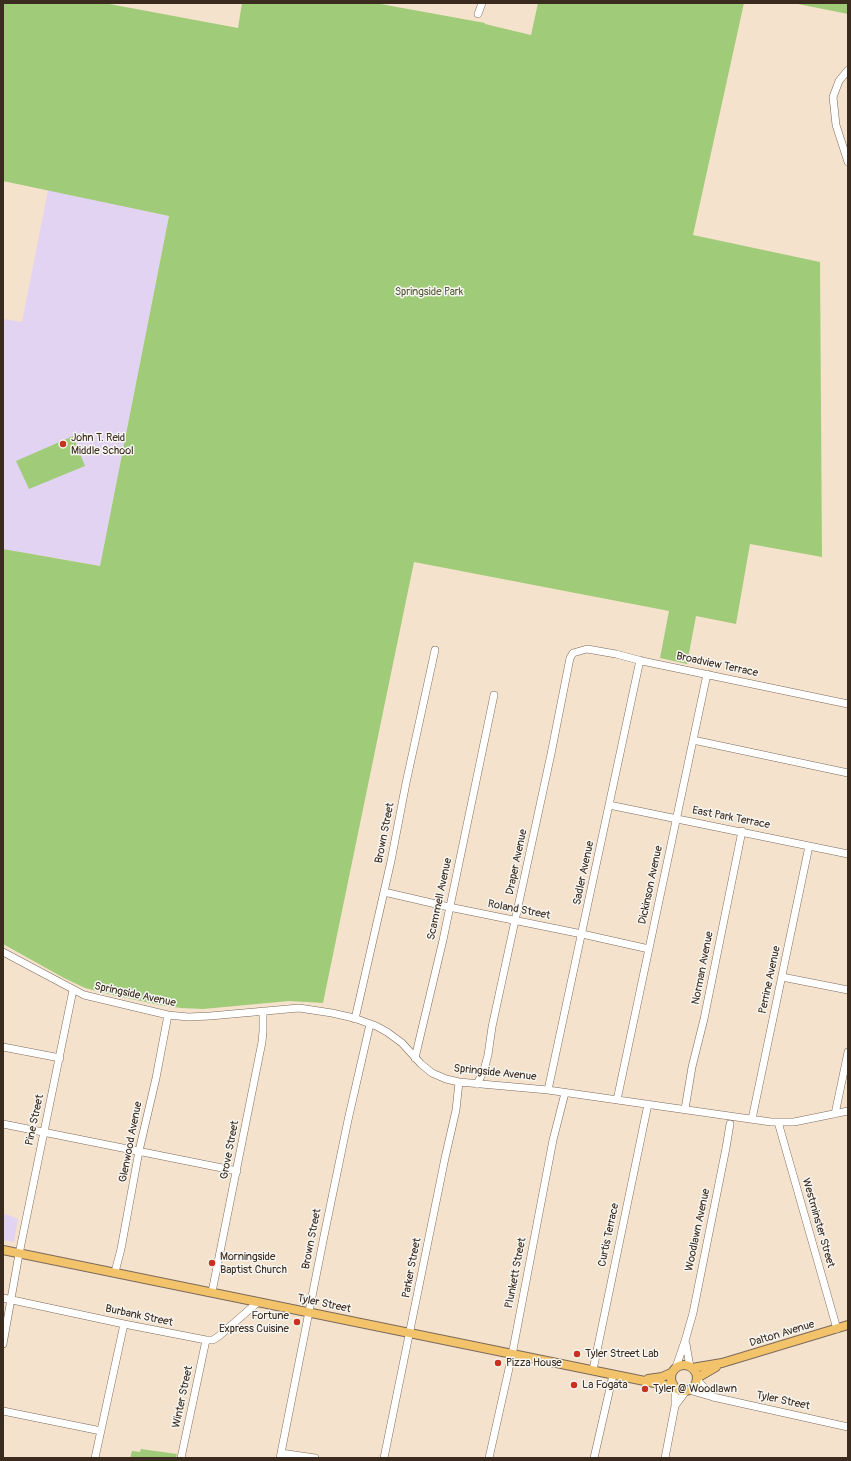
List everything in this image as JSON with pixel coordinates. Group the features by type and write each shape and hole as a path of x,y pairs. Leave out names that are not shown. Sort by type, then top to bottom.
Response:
{"main road":[{"name":"Tyler Street","path":"3,1250 512,1355 593,1370 674,1388"},
{"name":"Dalton Avenue","path":"691,1367 722,1363 848,1325"},
{"name":"Dalton Avenue","path":"697,1379 722,1363"},
{"path":"683,1365 691,1367 696,1374 696,1384 688,1391 674,1388 670,1380 674,1370 683,1365"},
{"name":"Tyler Street","path":"640,1380 662,1377 674,1370"}],"street":[{"path":"478,14 482,3"},
{"path":"848,70 839,81 833,97 836,125 848,162"},
{"name":"Broadview Terrace","path":"582,650 587,649 603,651 848,704"},
{"name":"Brown Street","path":"356,1019 435,650"},
{"name":"Draper Avenue","path":"477,1084 484,1070 488,1055 570,658 573,653 582,650"},
{"name":"Sadler Avenue","path":"548,1090 640,660"},
{"name":"Dickinson Avenue","path":"617,1100 707,674"},
{"name":"Scammell Avenue","path":"415,1058 429,1004 494,695"},
{"path":"693,740 848,773"},
{"name":"East Park Terrace","path":"609,805 848,854"},
{"name":"Norman Avenue","path":"685,1109 692,1067 704,1019 742,832"},
{"name":"Perrine Avenue","path":"752,1119 809,846"},
{"name":"Roland Street","path":"384,892 649,949"},
{"name":"Springside Avenue","path":"3,952 73,990 90,997 168,1015 188,1017 210,1016 298,1008 332,1013 356,1019 387,1032 402,1042 415,1058 432,1073 446,1079 459,1082 565,1092 778,1122 794,1122 848,1111"},
{"path":"782,977 848,990"},
{"name":"Pine Street","path":"3,1344 19,1254 73,990"},
{"name":"Grove Street","path":"212,1292 262,1042 263,1011"},
{"name":"Glenwood Avenue","path":"115,1272 168,1015"},
{"name":"Brown Street","path":"281,1455 348,1120 370,1024"},
{"path":"3,1047 60,1058"},
{"path":"835,1114 848,1052"},
{"name":"Parker Street","path":"384,1458 456,1110 459,1082"},
{"name":"Plunkett Street","path":"489,1458 512,1355 553,1140 565,1092"},
{"name":"Curtis Terrace","path":"593,1370 648,1104"},
{"name":"Westminster Street","path":"778,1122 837,1329"},
{"path":"3,1124 237,1171"},
{"name":"Woodlawn Avenue","path":"674,1370 685,1342 693,1313 730,1124"},
{"name":"Burbank Street","path":"3,1298 206,1340"},
{"path":"206,1340 213,1340 219,1336 258,1302"},
{"path":"95,1458 124,1324"},
{"name":"Winter Street","path":"181,1458 206,1340"},
{"name":"Woodlawn Avenue","path":"685,1342 691,1367"},
{"path":"594,1458 613,1375"},
{"path":"697,1379 713,1397"},
{"path":"665,1458 675,1406 674,1388"},
{"path":"675,1406 688,1391"},
{"name":"Tyler Street","path":"688,1391 848,1427"},
{"path":"3,1411 101,1431"},
{"path":"281,1455 315,1458"}],"shaded area":[{"name":"John T. Reid Middle School","path":"48,190 169,216 100,566 3,549 3,319 22,322"},
{"path":"3,1213 18,1219 14,1242 3,1240"}],"green space":[{"name":"Springside Park","path":"3,3 104,3 238,28 242,3 375,3 485,23 531,35 538,3 744,3 693,235 820,262 822,557 750,544 736,624 696,616 687,664 660,658 669,611 414,562 323,1003 289,1001 203,1009 160,1005 85,988 3,944 3,549 100,566 169,216 3,181"},
{"path":"793,3 848,3 848,14"},
{"path":"73,436 85,466 29,489 16,461"},
{"path":"141,1449 177,1454 176,1458 130,1458 132,1451 140,1452"}],"place":[{"name":"John T. Reid Middle School","path":"63,444"},
{"name":"Morningside Baptist Church","path":"212,1263"},
{"name":"Fortune Express Cuisine","path":"297,1322"},
{"name":"Tyler Street Lab","path":"577,1354"},
{"name":"Pizza House","path":"498,1363"},
{"name":"La Fogata","path":"574,1385"},
{"name":"Tyler @ Woodlawn","path":"645,1389"}]}
